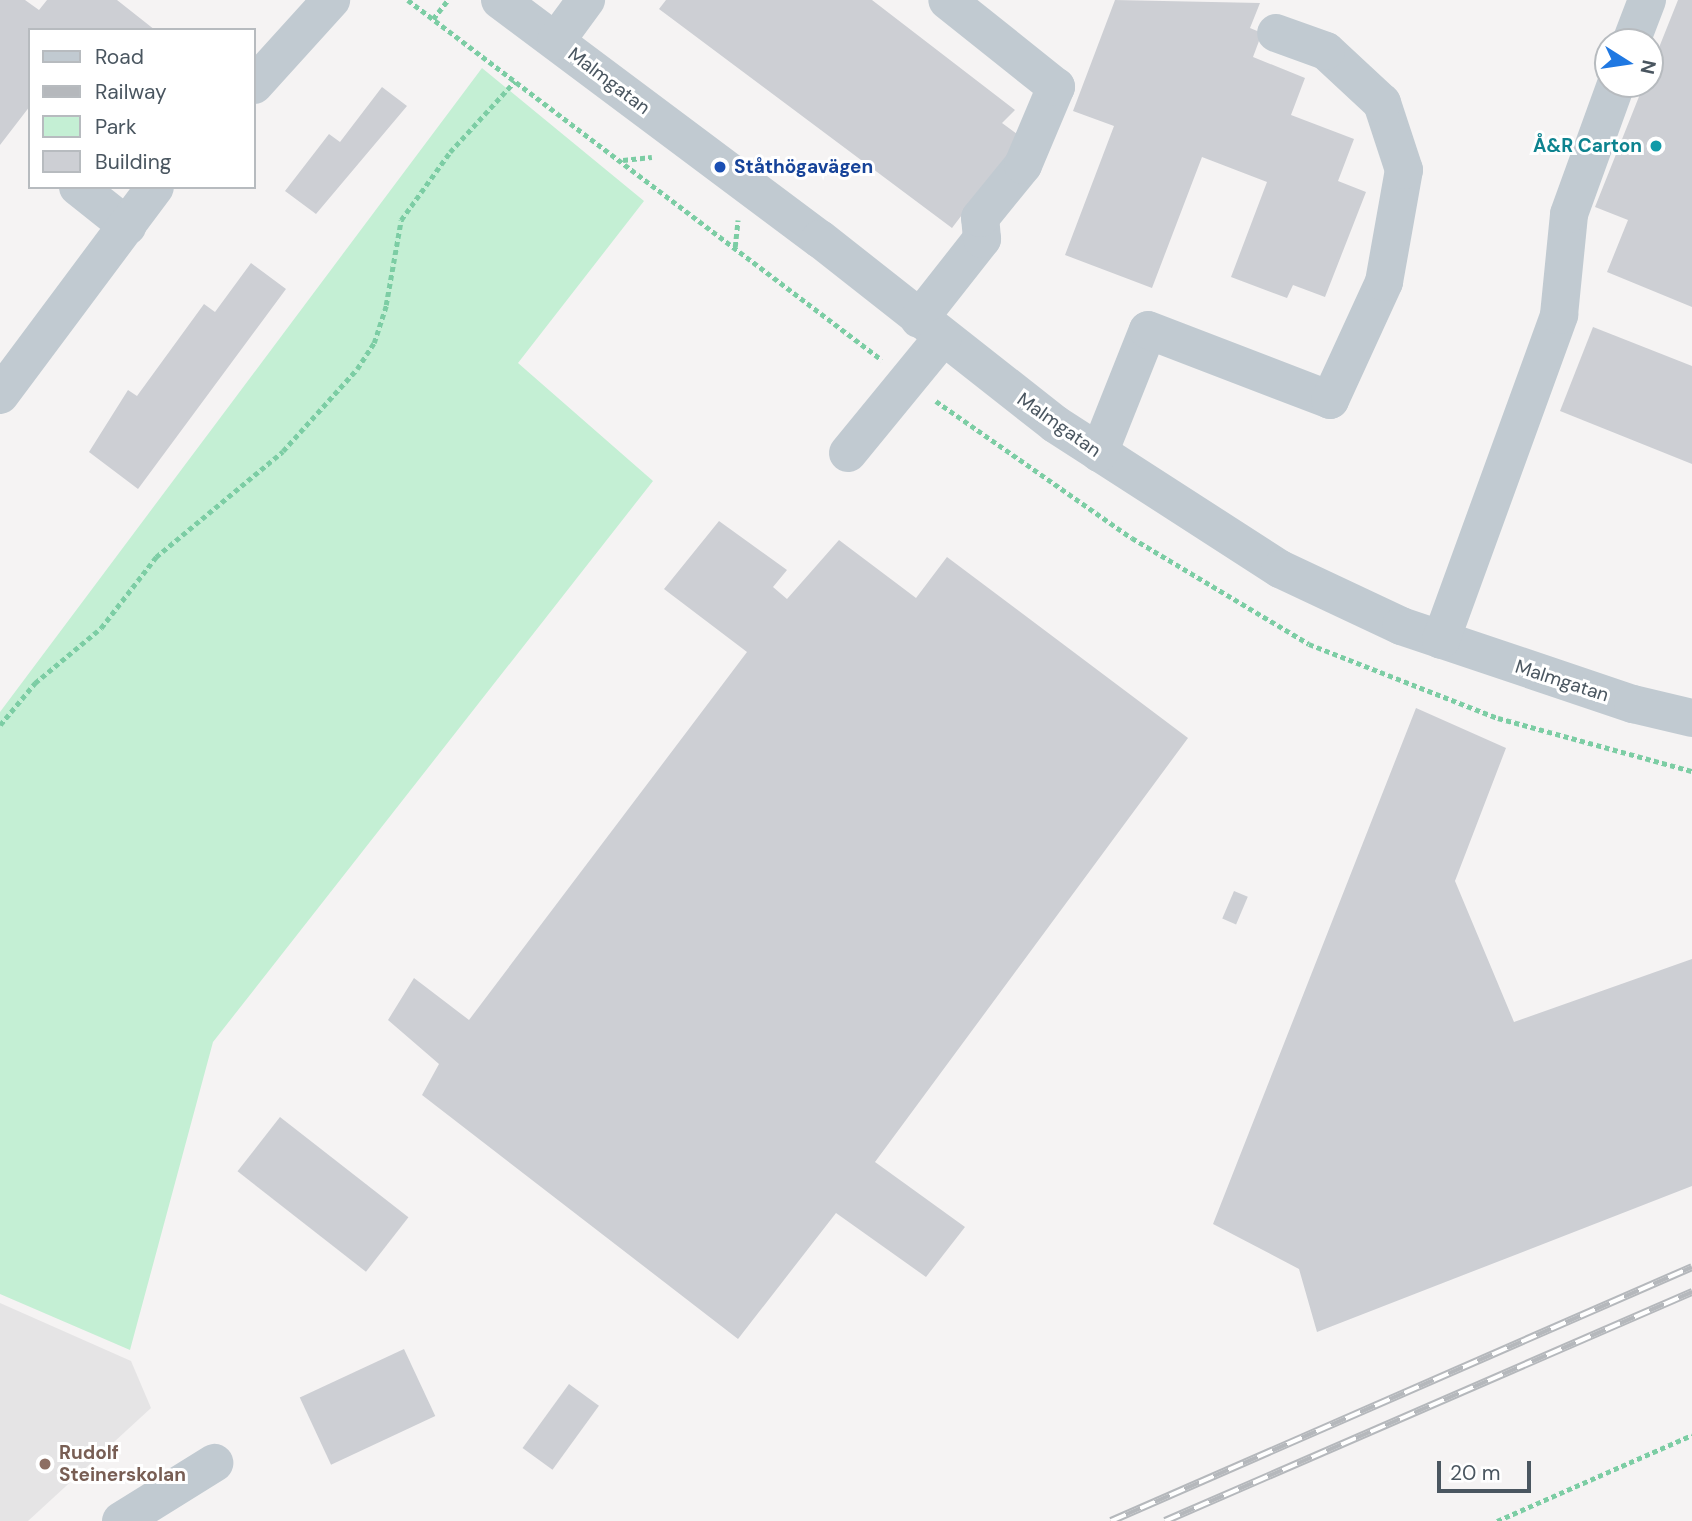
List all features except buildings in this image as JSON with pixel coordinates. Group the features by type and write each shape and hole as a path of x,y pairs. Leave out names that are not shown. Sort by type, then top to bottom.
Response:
{"street":[{"path":"256,83 331,0"},
{"name":"Malmgatan","path":"500,0 1099,453 1280,569 1441,640 1692,718"},
{"path":"556,41 586,0"},
{"path":"848,453 931,328 982,239 980,218 1023,164 1056,87 947,0"},
{"path":"1637,28 1647,0"},
{"path":"1099,453 1147,330 1330,400 1384,282 1404,170 1382,103 1326,51 1276,33"},
{"path":"1441,640 1552,337 1569,214 1610,98"},
{"path":"81,189 127,226"},
{"path":"0,395 154,189"},
{"path":"121,1521 214,1463"}],"path":[{"path":"0,725 35,683 102,628 156,557 283,451 374,343 401,220 450,152 515,81 408,0"},
{"path":"433,19 448,0"},
{"path":"622,160 655,157"},
{"path":"735,247 738,219"},
{"path":"1497,1521 1692,1435"}],"shaded area":[{"name":"Rudolf Steinerskolan","path":"0,1303 131,1361 151,1408 28,1521 0,1521"}],"green space":[{"path":"482,68 644,201 518,363 653,481 213,1042 130,1350 0,1294 0,712"}],"railway":[{"path":"1111,1521 1692,1267"},
{"path":"1165,1521 1692,1292"}],"place":[{"name":"Å&R Carton","path":"1656,146"},
{"name":"Ståthögavägen","path":"720,167"},
{"name":"Rudolf Steinerskolan","path":"45,1464"}]}
